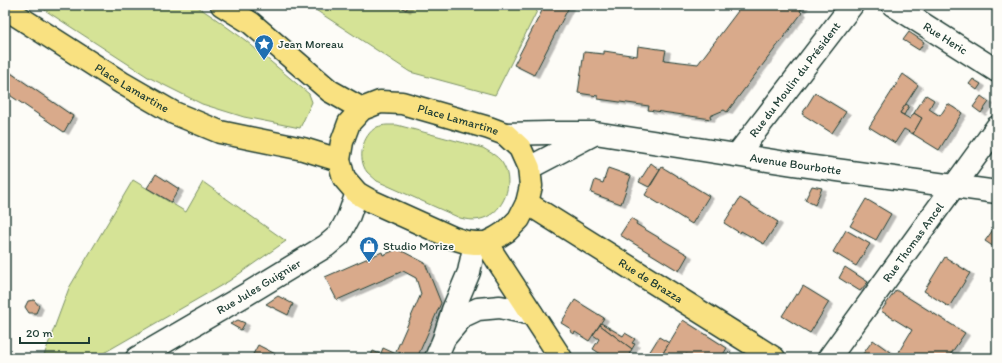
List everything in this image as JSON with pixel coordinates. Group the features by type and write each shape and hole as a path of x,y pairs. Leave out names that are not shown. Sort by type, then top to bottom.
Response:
{"main road":[{"path":"222,5 251,23 330,91 362,109"},
{"name":"Place Lamartine","path":"5,8 122,83 174,113 220,132 302,149 340,160"},
{"name":"Place Lamartine","path":"380,102 402,103 505,134 520,148 529,168 531,186 527,203 519,219 507,231 496,238 480,243 466,242 453,238 356,193 344,178 340,160 342,142 349,123 362,109 380,102"},
{"name":"Rue de Brazza","path":"527,203 774,358"},
{"path":"480,243 532,314 561,358"}],"street":[{"name":"Rue du Moulin du Président","path":"737,155 852,5"},
{"name":"Rue Heric","path":"893,5 997,71"},
{"name":"Rue Thomas Ancel","path":"829,358 997,127"},
{"name":"Avenue Bourbotte","path":"505,134 595,133 793,164 997,192"},
{"path":"529,168 595,133"},
{"name":"Rue Jules Guignier","path":"137,358 326,246 339,235 348,218 356,193"},
{"path":"440,349 453,310 480,243"},
{"path":"440,349 463,316 478,309 500,307 532,314"}],"green space":[{"path":"37,5 195,5 245,40 309,94 312,102 300,128 244,117 202,104 148,77"},
{"path":"308,5 540,5 495,95 410,72"},
{"path":"397,125 483,148 498,158 507,173 508,181 502,203 491,214 484,218 475,220 460,218 377,181 367,172 364,167 362,161 363,148 365,141 372,131 377,127"},
{"path":"133,180 186,212 203,182 286,241 229,281 95,358 43,358 69,288"}],"building":[{"path":"398,5 409,5 406,10"},
{"path":"545,5 570,5 534,75 514,65"},
{"path":"730,5 804,5 800,11 802,13 727,112 724,110 710,116 711,119 648,110 649,106 598,99 598,96 578,93 584,52 604,54 604,51 637,56 638,46 666,50 664,60 698,64 738,11"},
{"path":"909,32 924,42 919,50 903,40"},
{"path":"5,69 73,116 64,132 11,96 5,88"},
{"path":"903,74 918,85 900,113 910,119 914,113 922,118 913,134 904,129 895,143 869,127"},
{"path":"973,79 981,84 977,90 969,84"},
{"path":"815,93 846,112 832,133 802,114"},
{"path":"926,95 934,100 929,109 940,116 948,104 962,113 939,150 913,134 922,118 914,113"},
{"path":"981,96 989,102 981,113 973,107"},
{"path":"906,104 909,106 904,115 900,113"},
{"path":"651,163 660,170 649,187 639,182"},
{"path":"662,167 709,196 692,224 645,195"},
{"path":"608,168 631,176 621,204 591,193 595,180 603,183"},
{"path":"156,174 179,189 171,202 147,188"},
{"path":"812,186 822,188 815,205 805,200"},
{"path":"740,198 778,222 764,244 741,231 740,233 724,223"},
{"path":"866,199 891,214 876,240 850,226"},
{"path":"631,218 637,222 636,224 688,255 679,271 620,235"},
{"path":"997,224 997,249 985,241"},
{"path":"846,230 870,244 856,266 833,252"},
{"path":"398,249 425,263 441,303 417,358 412,358 396,351 421,294 416,278 403,271 337,300 325,277 382,252 383,255"},
{"path":"945,257 970,273 949,307 924,291"},
{"path":"845,267 868,282 860,291 839,278"},
{"path":"803,286 829,302 810,333 782,316"},
{"path":"896,290 965,333 948,358 895,358 912,330 881,311"},
{"path":"278,296 293,304 288,315 266,304"},
{"path":"34,300 39,306 36,313 29,313 25,307 28,301"},
{"path":"575,300 604,318 589,341 575,332 574,334 570,331 571,329 561,323"},
{"path":"238,320 245,323 241,330 230,324"},
{"path":"683,320 727,348 721,358 693,358 686,354 683,358 670,358 663,353"},
{"path":"601,323 623,336 625,333 635,339 632,343 635,344 632,349 600,325"},
{"path":"600,325 632,349 627,358 607,358 593,349 599,339 593,335"},
{"path":"659,337 669,343 660,358 656,358 649,353"},
{"path":"873,340 890,352 886,358 860,358"},
{"path":"258,345 283,358 251,358"},
{"path":"383,348 396,354 395,358 381,353"},
{"path":"373,351 389,358 370,358"}],"place":[{"name":"Jean Moreau","path":"264,61"},
{"name":"Studio Morize","path":"369,263"}]}
